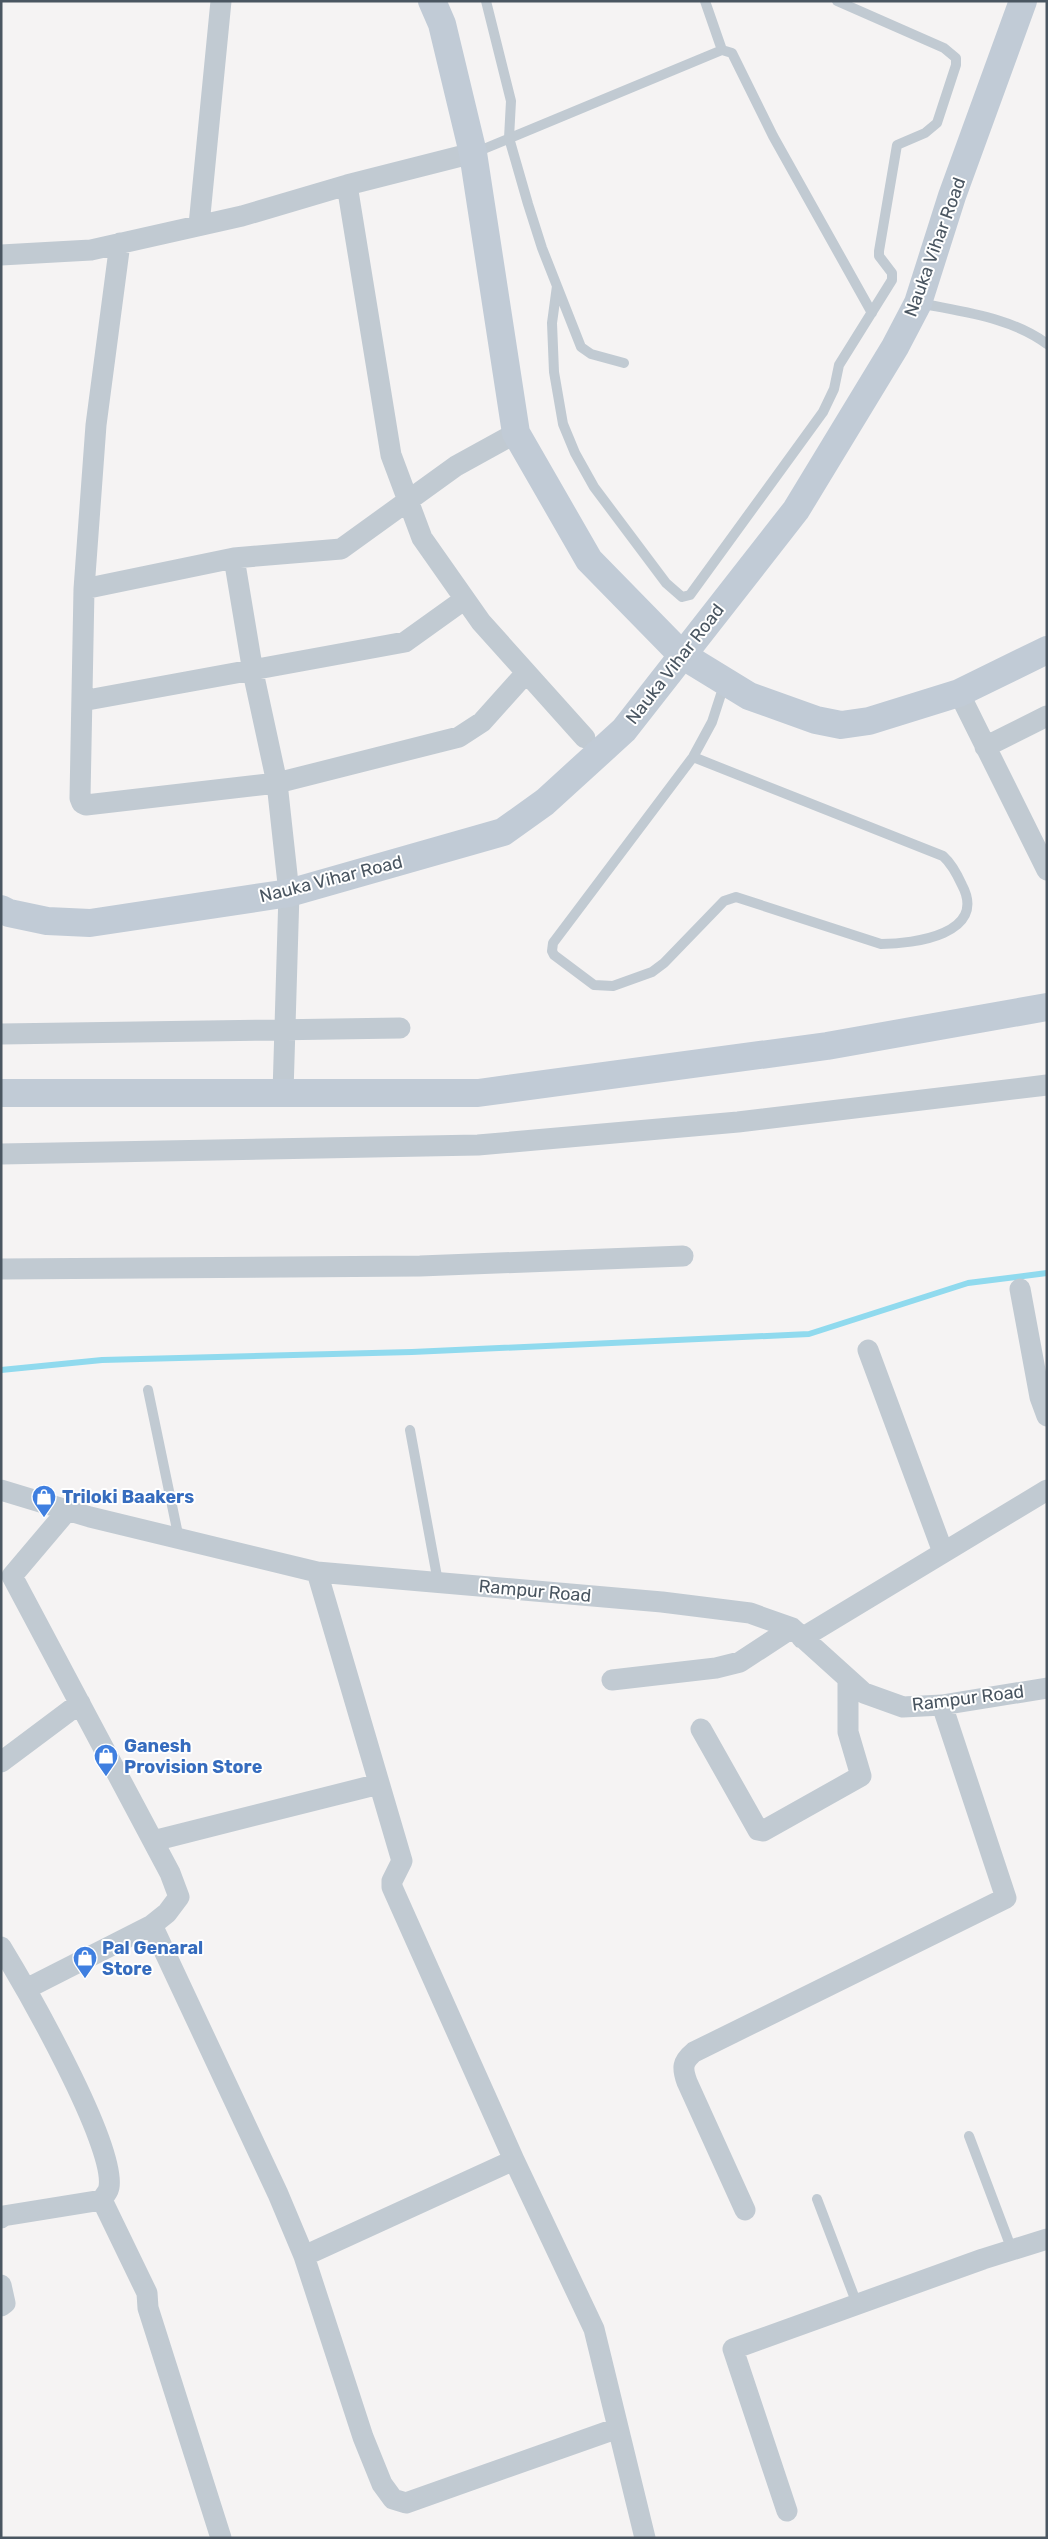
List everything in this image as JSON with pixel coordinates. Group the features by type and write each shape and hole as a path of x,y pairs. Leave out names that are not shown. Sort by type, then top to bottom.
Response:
{"street":[{"path":"199,226 221,1"},
{"path":"432,1 442,24 473,153 516,433 589,560 682,655 749,696 816,720 841,725 869,721 959,693 1047,650"},
{"name":"Nauka Vihar Road","path":"1,909 9,913 47,921 90,924 289,892 503,832 545,802 624,730 796,510 896,347 918,303 1017,3"},
{"path":"1,255 91,250 242,216 347,185 473,153"},
{"path":"347,185 392,455 422,538 481,622 585,738"},
{"path":"120,243 96,426 84,589 82,803 86,805 278,783 459,737 482,722 526,673"},
{"path":"84,589 234,558 341,549 456,466 516,433"},
{"path":"234,558 252,672 278,783 289,892 282,1093"},
{"path":"82,701 252,672 405,642 465,600"},
{"path":"959,693 1044,857"},
{"path":"985,746 1047,716"},
{"path":"1,1093 478,1093 827,1046 1047,1007"},
{"path":"1,1034 400,1028"},
{"path":"1,1154 478,1145 738,1122 1047,1085"},
{"path":"1,1269 420,1266 683,1256"},
{"path":"1020,1289 1040,1397 1047,1416"},
{"path":"868,1350 943,1552"},
{"name":"Rampur Road","path":"1,1490 67,1510 317,1572 662,1602 750,1613 797,1633 864,1693 903,1707 942,1706 1047,1688"},
{"path":"612,1680 716,1668 740,1662 797,1633 943,1552 1047,1490"},
{"path":"26,1989 152,1925 167,1913 178,1897 170,1873 80,1703 6,1580 67,1510"},
{"path":"317,1572 402,1861 392,1881 392,1887 514,2160 594,2329 645,2538"},
{"path":"701,1729 758,1830 763,1831 861,1776 848,1732 848,1679"},
{"path":"1,1762 80,1703"},
{"path":"745,2210 687,2082 682,2069 684,2059 703,2047 1006,1898 942,1706"},
{"path":"153,1841 380,1784"},
{"path":"152,1925 278,2194 304,2256 363,2437 382,2484 393,2499 406,2503 618,2428"},
{"path":"1,1947 26,1989 92,2119 109,2172 110,2188 102,2200 2,2215"},
{"path":"304,2256 514,2160"},
{"path":"102,2200 147,2294 148,2308 221,2538"},
{"path":"787,2511 733,2349 1047,2239"},
{"path":"1,2285 5,2303 1,2306"}],"lane":[{"path":"486,1 511,101 509,138 539,240 581,347 592,354 624,363"},
{"path":"704,1 722,50"},
{"path":"557,286 552,323 554,372 564,424 574,453 594,487 666,583 682,597 695,592 822,412 834,389 840,365 892,280 892,273 880,256 879,251 897,145 925,133 937,123 956,58 944,48 838,1"},
{"path":"473,153 722,50 732,53 773,136 872,313"},
{"path":"918,303 984,317 1018,327 1034,334 1047,344"},
{"path":"693,757 943,856 955,871 966,893 968,907 965,915 955,927 942,935 900,944 881,944 736,897 729,898 664,963 652,972 613,986 594,985 554,955 552,951 553,943 693,757 712,722 725,681"},
{"path":"148,1390 180,1539"},
{"path":"410,1430 438,1582"},
{"path":"969,2136 1012,2250"},
{"path":"817,2200 857,2304"}],"waterway":[{"path":"1,1370 102,1360 412,1352 809,1334 968,1283 1047,1273"}],"place":[{"name":"Triloki Baakers","path":"44,1518"},
{"name":"Ganesh Provision Store","path":"106,1777"},
{"name":"Pal Genaral Store","path":"85,1979"}]}
